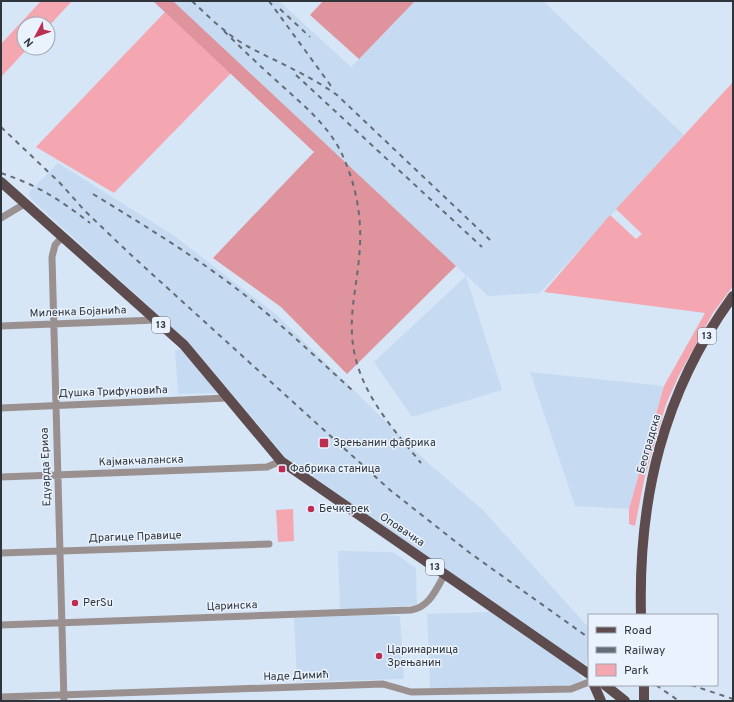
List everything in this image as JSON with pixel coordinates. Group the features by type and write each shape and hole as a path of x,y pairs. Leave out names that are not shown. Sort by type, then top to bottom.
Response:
{"main road":[{"name":"13","path":"1,182 26,202 184,345 280,462"},
{"name":"Београдска","path":"641,614 640,562 644,525 651,478 662,437 691,365 712,327 733,296"},
{"name":"Оповачка","path":"280,462 588,673"},
{"path":"594,686 600,701"},
{"path":"606,686 625,701"},
{"path":"644,686 644,701"}],"street":[{"path":"1,218 26,202"},
{"name":"Едуарда Ериоа","path":"63,236 55,245 52,258 64,698"},
{"name":"Миленка Бојанића","path":"1,326 156,320"},
{"name":"Душка Трифуновића","path":"1,408 227,398"},
{"name":"Кајмакчаланска","path":"1,477 267,467 280,462"},
{"name":"Драгице Правице","path":"1,553 269,544"},
{"name":"Царинска","path":"1,625 411,610 424,606 431,598 445,574"},
{"name":"Наде Димић","path":"1,698 64,698 383,684 411,692 571,689 588,682"}],"shaded area":[{"path":"153,1 173,1 456,266 347,374 281,307 213,258 314,152"},
{"path":"173,1 279,1 351,67 415,1 543,1 684,135 540,293 488,296"},
{"path":"323,1 415,1 359,59 310,15"},
{"path":"58,163 173,235 277,315 426,461 483,510 588,627 588,653 586,664 584,665 286,458 190,344 32,200 29,194 30,191"},
{"path":"466,276 502,390 412,417 374,362"},
{"path":"182,348 219,391 217,393 178,394 175,351"},
{"path":"530,372 664,386 629,509 575,506"},
{"path":"338,551 393,552 416,568 417,605 340,610"},
{"path":"490,612 578,672 583,680 569,686 430,688 427,614"},
{"path":"369,615 400,616 404,679 297,682 294,618"}],"green space":[{"path":"41,1 72,1 56,18 56,16 27,16"},
{"path":"165,12 231,73 114,193 36,147"},
{"path":"16,28 16,56 21,56 1,77 1,44"},
{"path":"733,82 733,286 713,313 679,375 666,404 645,476 635,526 629,524 629,509 664,386 705,313 544,292 610,215 636,239 642,234 616,209"},
{"path":"293,509 294,541 278,542 276,510"}],"railway":[{"path":"192,1 218,25 239,41 304,75 337,95 490,240"},
{"path":"269,1 334,90"},
{"path":"280,9 310,37"},
{"path":"224,31 321,123 329,132 347,165 358,204 360,231 358,271 352,318 355,356 360,372 373,400 391,426 421,463"},
{"path":"296,75 482,247"},
{"path":"1,127 60,183 85,211 130,254 390,490 470,553 588,637"},
{"path":"1,173 38,188 90,223"},
{"path":"93,194 171,243 228,282 273,319 353,391"},
{"path":"657,686 679,701"},
{"path":"694,686 733,699"}],"place":[{"name":"Зрењанин фабрика","path":"324,443"},
{"name":"Фабрика станица","path":"282,469"},
{"name":"Бечкерек","path":"311,509"},
{"name":"PerSu","path":"75,603"},
{"name":"Царинарница Зрењанин","path":"379,656"}]}
